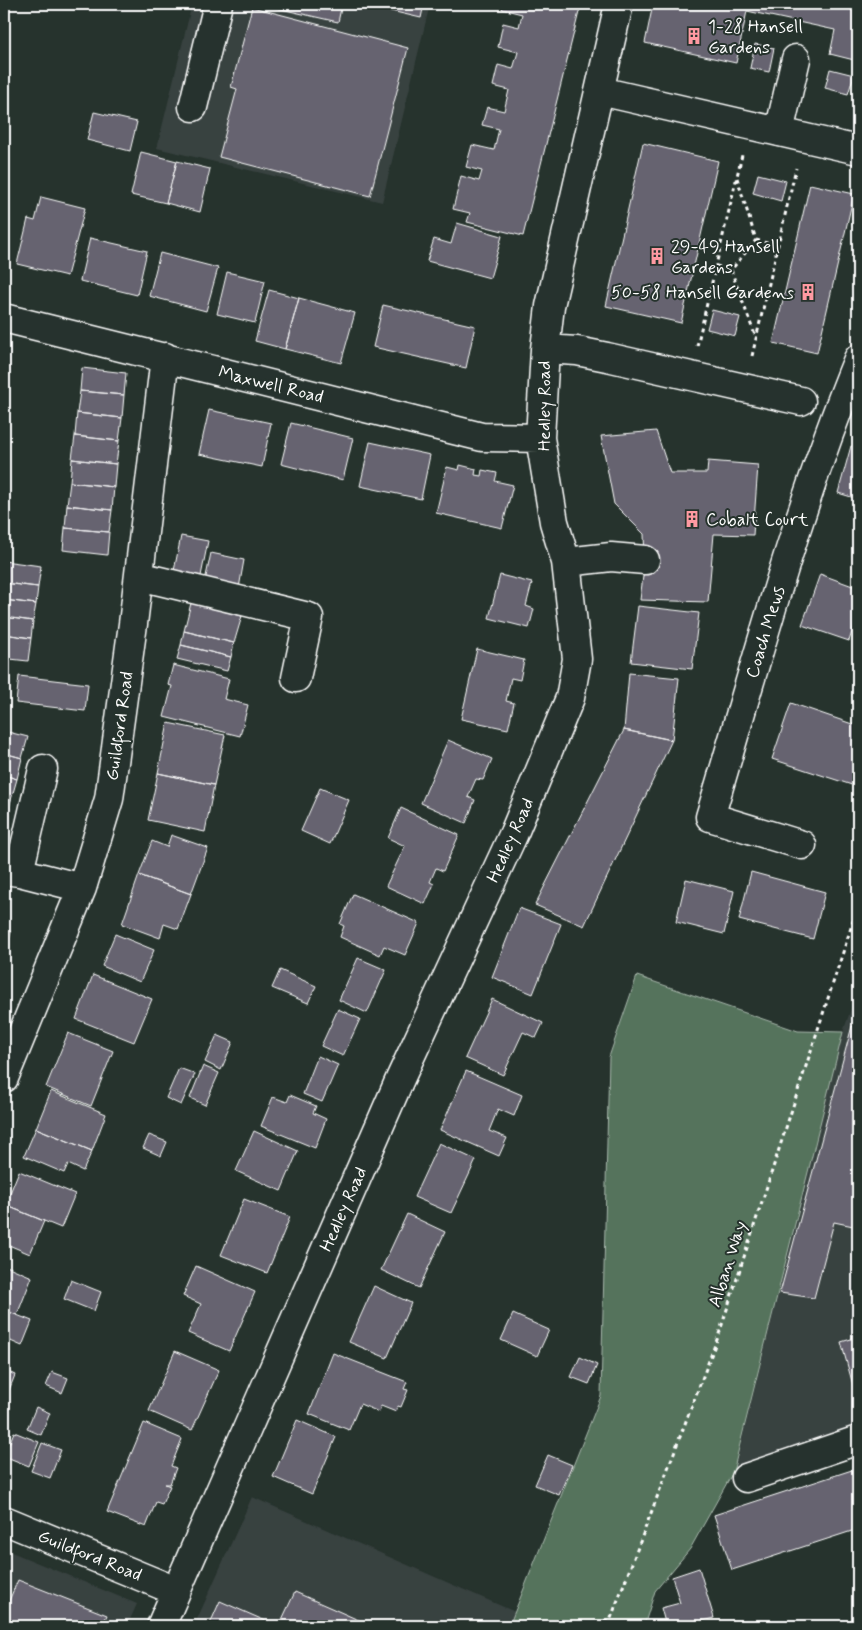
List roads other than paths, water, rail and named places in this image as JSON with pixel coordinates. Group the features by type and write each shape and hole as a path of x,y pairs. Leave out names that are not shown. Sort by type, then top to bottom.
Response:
{"street":[{"path":"192,107 218,4"},
{"name":"Hedley Road","path":"161,1626 400,1079 514,834 570,698 577,659 566,562 554,522 540,438 545,349 550,306 619,4"},
{"path":"791,135 796,59"},
{"path":"600,92 858,150"},
{"name":"Maxwell Road","path":"4,318 482,437 540,438"},
{"path":"545,349 576,351 801,401"},
{"name":"Guildford Road","path":"4,1078 82,888 109,800 139,576 165,357"},
{"name":"Coach Mews","path":"802,845 710,817 788,556 839,406 858,359"},
{"path":"566,562 611,557 645,560"},
{"path":"139,576 309,617 296,678"},
{"path":"43,769 12,871 82,888"},
{"path":"746,1478 858,1440"},
{"name":"Guildford Road","path":"4,1520 176,1591"}],"place":[{"name":"1-28 Hansell Gardens","path":"694,36"},
{"name":"29-49 Hansell Gardens","path":"657,256"},
{"name":"50-58 Hansell Gardens","path":"808,292"},
{"name":"Cobalt Court","path":"692,519"}]}
